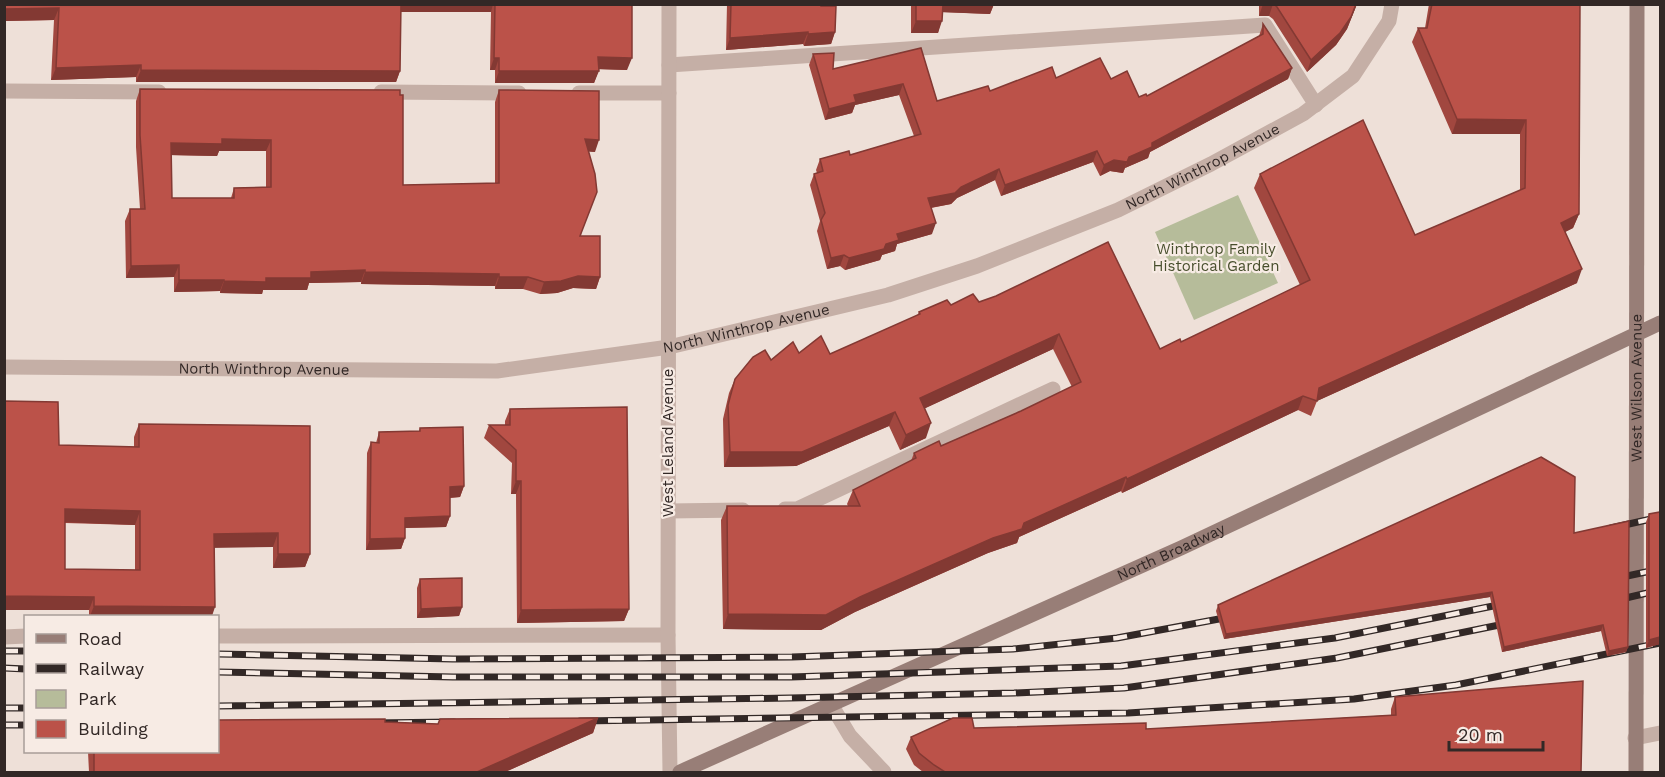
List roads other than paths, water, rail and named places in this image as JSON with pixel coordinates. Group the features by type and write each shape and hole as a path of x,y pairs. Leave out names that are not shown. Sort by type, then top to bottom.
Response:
{"main road":[{"name":"West Wilson Avenue","path":"1636,772 1637,4"},
{"name":"North Broadway","path":"680,772 1181,548 1660,323"}],"street":[{"name":"West Leland Avenue","path":"669,4 668,635 670,772"},
{"name":"North Winthrop Avenue","path":"4,367 497,371 669,347 888,295 976,266 1118,210 1211,164 1316,105 1353,76 1389,21 1392,4"},
{"path":"669,65 1265,25 1316,105"},
{"path":"4,92 170,92"},
{"path":"371,92 537,93"},
{"path":"561,93 669,93"},
{"path":"668,511 797,509 1053,389"},
{"path":"219,636 668,635"},
{"path":"4,637 24,636"},
{"path":"832,706 850,736 884,772"},
{"path":"1635,738 1660,733"}],"railway":[{"path":"1611,528 1660,517"},
{"path":"1613,579 1660,569"},
{"path":"1613,601 1660,590"},
{"path":"219,672 453,677 791,677 1121,666 1335,638 1508,603"},
{"path":"219,654 453,659 792,657 1013,649 1117,638 1235,616"},
{"path":"219,706 790,698 1124,688 1337,658 1514,622"},
{"path":"580,721 1128,713 1354,699 1456,685 1660,643"},
{"path":"4,651 24,651"},
{"path":"4,668 24,669"},
{"path":"4,708 24,708"},
{"path":"370,723 454,722"},
{"path":"4,725 24,725"}],"park label":[{"name":"Winthrop Family Historical Garden","path":"1216,258"}]}
